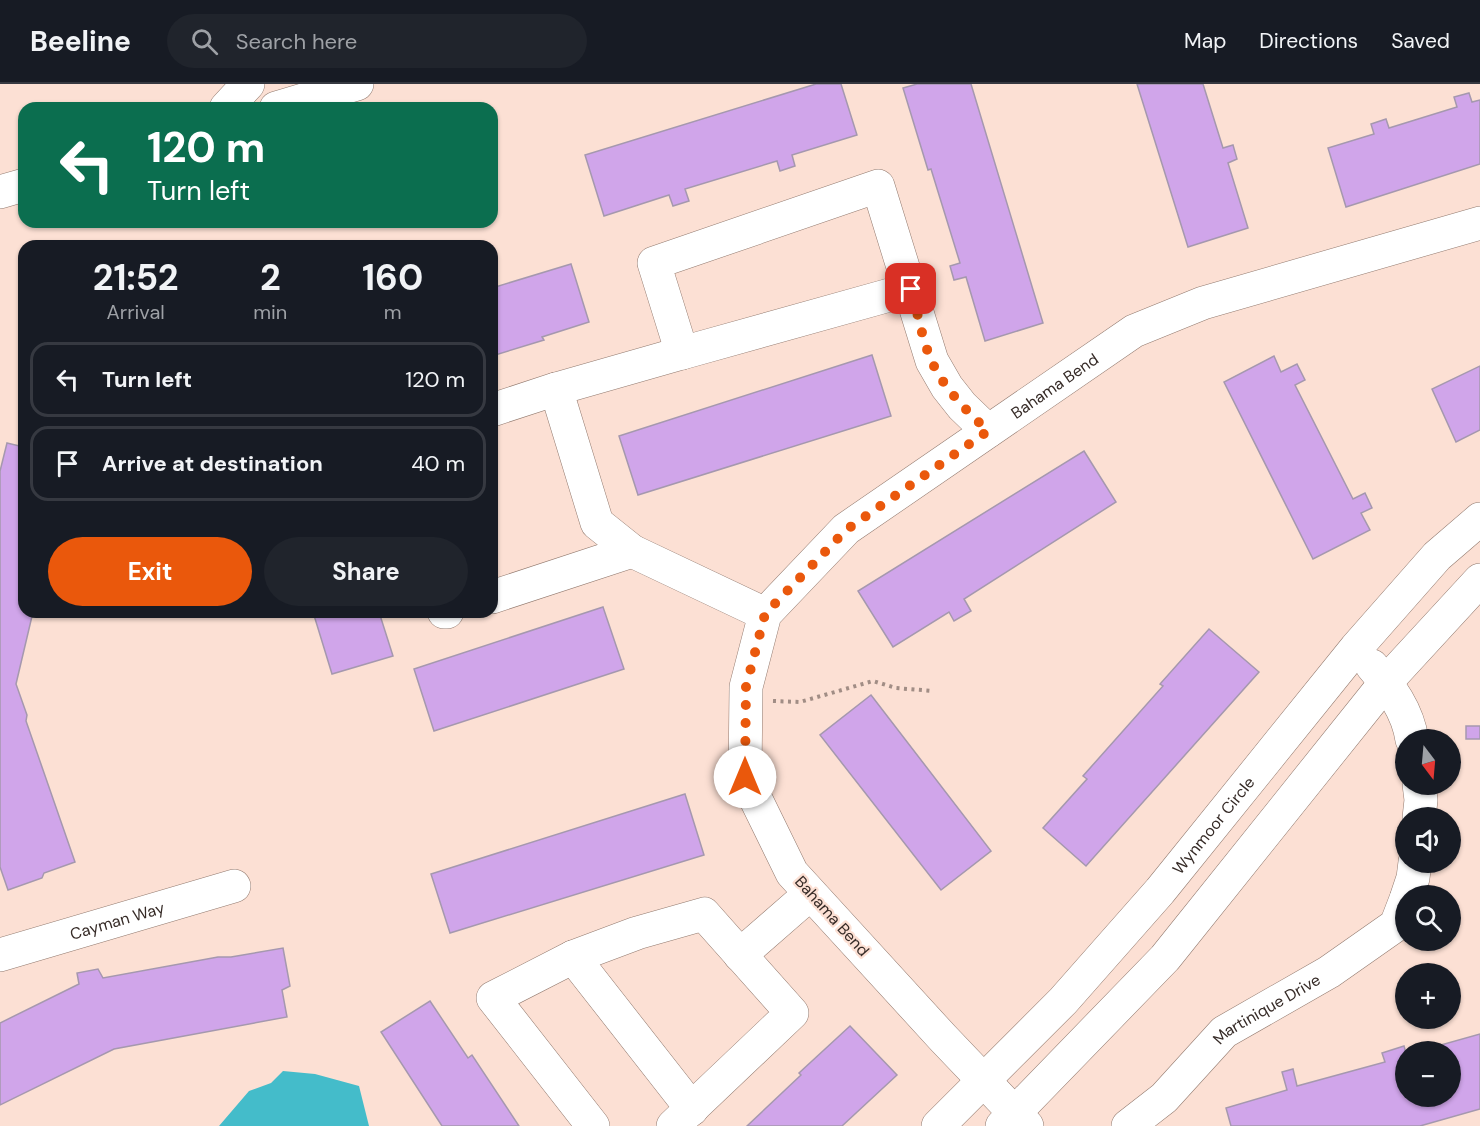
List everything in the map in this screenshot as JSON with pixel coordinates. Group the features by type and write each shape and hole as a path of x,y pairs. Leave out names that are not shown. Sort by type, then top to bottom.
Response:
{"street":[{"path":"232,102 248,84"},
{"path":"296,102 357,84"},
{"path":"682,353 654,263 878,186 932,361 947,387 962,406 988,431"},
{"path":"0,192 18,187"},
{"name":"Bahama Bend","path":"1015,1122 983,1082 792,873 745,777 746,687 765,614 846,530 1134,331 1203,303 1480,223"},
{"path":"498,408 556,389 911,289"},
{"path":"556,389 597,523 632,551 765,614"},
{"name":"Wynmoor Circle","path":"938,1126 1064,1001 1160,891 1356,648 1437,556 1480,519"},
{"path":"498,595 632,551"},
{"path":"1015,1122 1165,958 1386,682 1480,580"},
{"path":"1356,648 1386,682 1410,722 1411,729"},
{"name":"Cayman Way","path":"0,955 234,886"},
{"path":"740,955 810,894"},
{"path":"573,957 682,1118 792,1013 704,914 638,933 573,957 494,998 593,1126"},
{"name":"Martinique Drive","path":"1128,1126 1164,1098 1224,1032 1329,972 1395,926"}],"path":[{"path":"768,701 800,702 873,681 896,688 933,692"}],"water":[{"path":"283,1071 315,1074 359,1086 369,1126 219,1126 249,1091 271,1083"}],"building":[{"path":"816,84 841,84 857,135 792,155 795,166 780,171 777,161 685,189 689,201 673,206 669,195 604,216 585,155"},
{"path":"917,84 971,84 1043,323 985,341 966,277 954,280 950,266 960,263 903,88"},
{"path":"1137,84 1203,84 1223,148 1233,145 1237,159 1228,163 1248,228 1188,247"},
{"path":"1469,93 1472,102 1480,100 1480,164 1346,207 1328,148 1374,134 1371,124 1386,119 1389,128 1457,107 1454,97"},
{"path":"571,264 589,322 542,337 544,340 498,354 498,286"},
{"path":"872,355 891,416 638,495 619,436"},
{"path":"1274,356 1281,372 1297,364 1305,380 1295,385 1353,499 1365,493 1372,508 1361,513 1370,530 1313,559 1224,382"},
{"path":"1480,366 1480,430 1456,442 1432,389"},
{"path":"7,443 18,446 18,618 32,618 16,684 27,715 26,721 75,862 44,873 42,878 8,890 0,867 0,471"},
{"path":"1084,451 1116,502 964,599 971,611 954,621 949,612 893,647 858,591"},
{"path":"603,607 624,669 434,731 414,669"},
{"path":"315,618 381,618 393,656 332,674"},
{"path":"1209,629 1259,672 1086,866 1043,828 1087,779 1083,776 1163,686 1160,684"},
{"path":"871,695 991,851 941,890 820,735"},
{"path":"1466,726 1480,726 1480,739 1466,739"},
{"path":"685,794 704,855 450,933 431,874"},
{"path":"283,948 290,986 282,990 287,1017 114,1049 0,1105 0,1023 79,984 77,973 98,969 103,978 218,957"},
{"path":"430,1001 468,1058 472,1055 519,1126 442,1126 381,1032"},
{"path":"850,1026 897,1075 842,1126 747,1126 801,1075 799,1073"},
{"path":"1480,1034 1480,1109 1420,1126 1231,1126 1226,1108 1287,1090 1282,1072 1293,1069 1297,1086 1385,1062 1382,1053 1395,1049 1395,1107 1461,1107 1461,1041 1455,1041"}],"route":[{"path":"745,777 746,687 765,614 846,530 988,431 962,406 947,387 932,361 911,289"}]}
